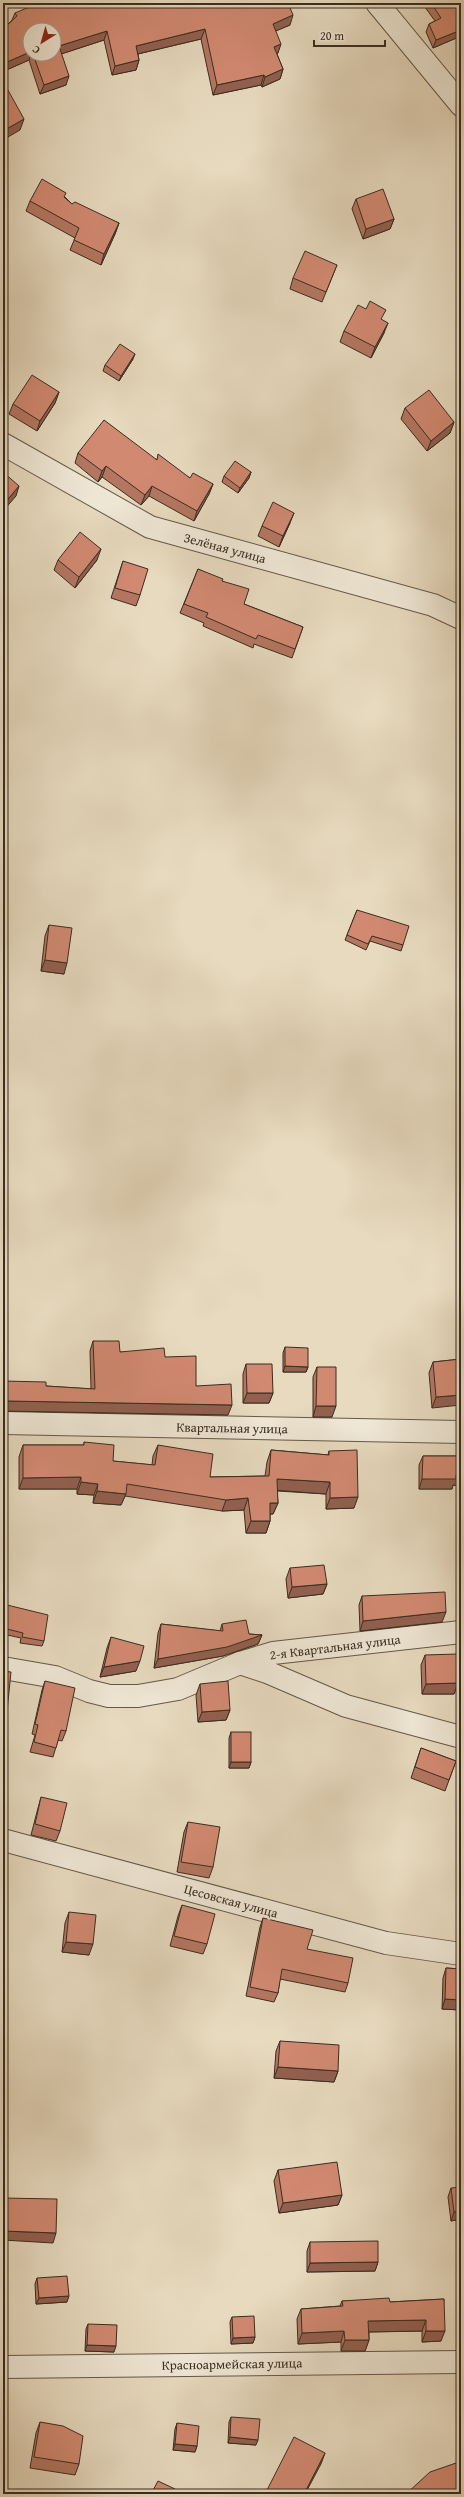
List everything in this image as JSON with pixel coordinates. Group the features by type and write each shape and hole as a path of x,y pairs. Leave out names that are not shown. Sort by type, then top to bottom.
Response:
{"street":[{"path":"377,3 461,105"},
{"name":"Зелёная улица","path":"3,444 150,527 433,605 461,618"},
{"name":"Квартальная улица","path":"3,1423 461,1432"},
{"name":"2-я Квартальная улица","path":"3,1668 55,1677 89,1691 109,1696 138,1696 178,1689 240,1663 289,1650 461,1632"},
{"path":"240,1663 267,1672 346,1706 461,1737"},
{"name":"Цесовская улица","path":"3,1840 386,1943 461,1954"},
{"name":"Красноармейская улица","path":"3,2367 461,2362"}],"building":[{"path":"39,3 288,3 293,15 273,24 281,44 274,47 283,69 265,77 264,75 217,85 205,29 136,46 139,60 115,66 107,31 62,45 62,22 22,22 22,55 7,62 3,57 3,29 17,16 15,13"},
{"path":"431,3 456,3 460,9 461,8 461,30 436,40 429,24 441,18"},
{"path":"62,55 69,76 44,85 36,62 62,62"},
{"path":"3,83 24,119 3,131"},
{"path":"42,179 66,193 64,197 72,204 75,202 119,223 104,254 74,240 79,228 30,201"},
{"path":"383,189 394,219 366,229 356,199"},
{"path":"305,251 337,265 326,292 293,278"},
{"path":"370,301 386,310 381,319 388,323 375,347 344,331 358,305 366,309"},
{"path":"120,344 135,354 121,376 105,365"},
{"path":"32,375 59,392 40,421 13,404"},
{"path":"429,390 454,422 431,441 405,408"},
{"path":"104,420 157,460 158,454 190,478 193,473 213,484 197,511 152,486 145,495 106,466 102,471 78,453"},
{"path":"235,461 251,472 240,488 224,476"},
{"path":"3,472 19,486 3,505"},
{"path":"273,502 294,513 283,536 262,526"},
{"path":"80,532 101,549 79,577 58,560"},
{"path":"123,561 148,569 140,595 115,588"},
{"path":"198,569 223,579 222,581 249,589 244,604 303,627 295,649 258,635 256,639 206,617 208,613 184,604"},
{"path":"357,910 409,926 403,945 372,936 368,944 347,935"},
{"path":"49,925 72,928 67,963 45,960"},
{"path":"93,1341 119,1341 120,1352 164,1348 165,1357 196,1356 196,1386 231,1384 232,1405 3,1402 3,1381 46,1382 46,1386 95,1389"},
{"path":"285,1347 308,1348 308,1367 285,1366"},
{"path":"461,1359 461,1395 436,1397 433,1362"},
{"path":"246,1364 272,1364 273,1393 247,1393"},
{"path":"317,1367 336,1367 336,1406 316,1406"},
{"path":"84,1442 114,1445 113,1461 155,1465 158,1445 213,1454 210,1477 269,1476 271,1450 329,1455 329,1451 357,1450 358,1497 330,1498 330,1482 277,1479 278,1503 270,1503 270,1521 251,1521 248,1498 226,1500 127,1484 126,1494 97,1491 98,1484 81,1482 81,1477 23,1478 23,1445 84,1445"},
{"path":"423,1456 461,1456 461,1476 456,1475 456,1479 422,1479"},
{"path":"324,1565 327,1584 292,1587 290,1568"},
{"path":"445,1592 446,1612 363,1621 362,1596"},
{"path":"3,1604 48,1615 44,1641 22,1637 23,1633 3,1628"},
{"path":"246,1620 249,1634 262,1635 227,1647 158,1659 161,1624 223,1631 222,1624"},
{"path":"111,1637 144,1646 140,1661 104,1667"},
{"path":"457,1654 458,1683 426,1684 425,1655"},
{"path":"3,1671 11,1672 7,1711 3,1710"},
{"path":"45,1681 75,1688 66,1731 61,1730 56,1748 34,1742 38,1725 35,1724"},
{"path":"228,1681 230,1710 202,1712 200,1684"},
{"path":"231,1732 251,1732 251,1762 231,1762"},
{"path":"421,1748 456,1761 449,1780 415,1767"},
{"path":"41,1797 67,1803 60,1831 35,1824"},
{"path":"188,1822 220,1827 213,1867 181,1862"},
{"path":"182,1905 215,1914 207,1944 174,1936"},
{"path":"69,1912 96,1915 93,1944 66,1942"},
{"path":"263,1918 313,1930 307,1949 353,1958 348,1983 282,1969 278,1993 250,1987"},
{"path":"446,1968 461,1969 461,2000 445,1999"},
{"path":"280,2041 339,2045 338,2071 278,2067"},
{"path":"337,2162 342,2195 283,2203 278,2170"},
{"path":"461,2187 461,2211 454,2212 451,2188"},
{"path":"3,2198 57,2199 56,2233 3,2231"},
{"path":"378,2241 378,2262 310,2263 310,2242"},
{"path":"67,2276 69,2296 39,2298 37,2278"},
{"path":"389,2298 390,2302 444,2299 445,2331 426,2331 426,2320 368,2321 369,2340 345,2340 344,2331 302,2333 301,2309 343,2306 342,2301"},
{"path":"254,2316 255,2337 233,2338 232,2317"},
{"path":"88,2324 117,2325 116,2346 87,2345"},
{"path":"3,2413 5,2413 4,2441 3,2441"},
{"path":"231,2417 260,2419 258,2440 230,2437"},
{"path":"40,2422 63,2426 83,2436 79,2464 34,2457"},
{"path":"177,2423 199,2426 197,2446 175,2444"},
{"path":"294,2437 325,2453 304,2494 265,2494"},
{"path":"461,2462 461,2494 406,2494 430,2472"},
{"path":"158,2481 175,2489 172,2494 151,2494"}]}
